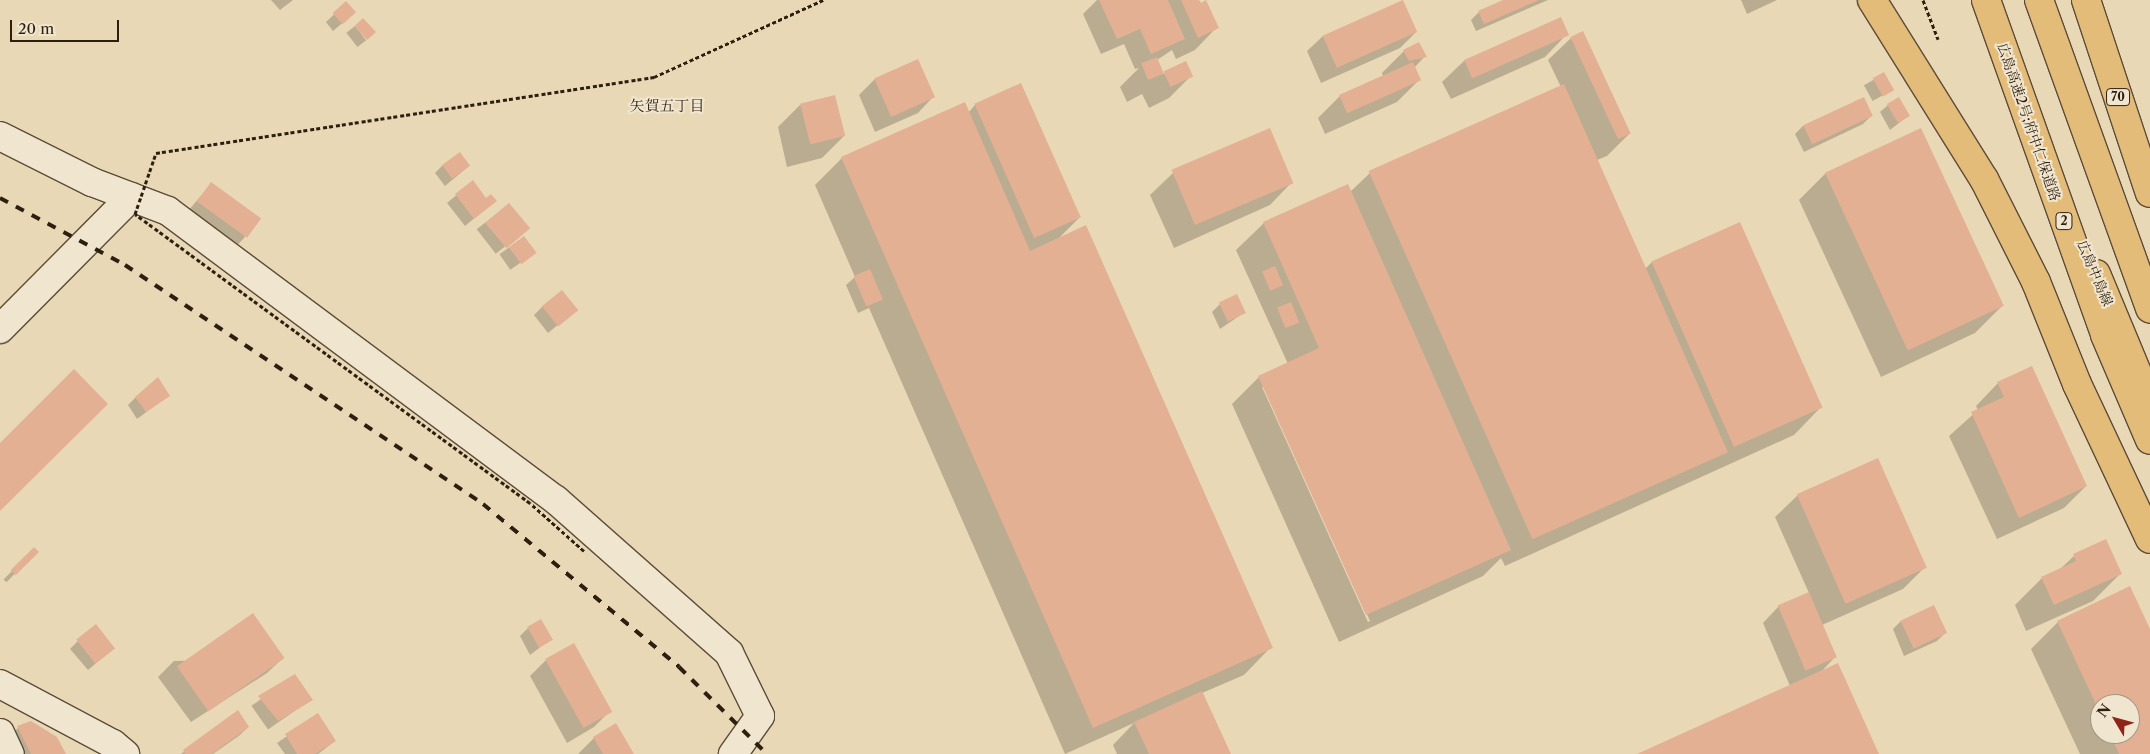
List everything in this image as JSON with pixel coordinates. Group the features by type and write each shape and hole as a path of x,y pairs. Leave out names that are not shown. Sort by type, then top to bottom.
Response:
{"main road":[{"path":"1872,0 1984,179 2036,282 2077,384 2150,539"},
{"name":"広島高速2号;府中仁保道路","path":"1986,0 2105,335 2150,440"},
{"name":"広島中島線","path":"1994,0 2024,103 2150,404"},
{"path":"2039,0 2150,309"},
{"name":"70","path":"2086,0 2150,193"}],"street":[{"path":"0,136 92,182 168,211 556,500 729,653 760,716 733,754"},
{"path":"0,329 131,197"},
{"path":"0,684 113,744 125,754"},
{"path":"0,733 10,754"}],"path":[{"path":"584,551 530,503 135,214 156,153 654,77 823,0"}],"building":[{"path":"1099,0 1168,0 1185,39 1151,54 1140,29 1117,39"},
{"path":"1181,0 1199,0 1201,3 1206,0 1219,28 1198,38"},
{"path":"1403,0 1417,32 1337,68 1323,36"},
{"path":"1503,0 1539,0 1484,24 1478,11"},
{"path":"346,1 356,12 343,24 333,13"},
{"path":"1561,17 1569,35 1472,78 1464,60"},
{"path":"363,18 376,32 367,40 354,26"},
{"path":"1583,31 1631,133 1618,139 1570,37"},
{"path":"1419,42 1427,57 1409,61 1403,50"},
{"path":"1157,57 1164,74 1148,80 1141,63"},
{"path":"918,59 935,97 891,117 874,79"},
{"path":"1186,61 1193,76 1171,87 1163,72"},
{"path":"1413,62 1421,80 1347,113 1339,95"},
{"path":"1884,72 1894,90 1883,97 1873,78"},
{"path":"1021,83 1081,217 1034,238 974,104"},
{"path":"1564,84 1728,452 1532,539 1369,171"},
{"path":"835,95 845,136 810,144 800,104"},
{"path":"1864,97 1873,116 1812,144 1803,125"},
{"path":"1899,97 1910,116 1898,123 1887,104"},
{"path":"965,102 1030,251 1086,225 1273,648 1093,728 841,157"},
{"path":"1270,128 1293,183 1195,225 1172,170"},
{"path":"1921,128 2004,306 1908,350 1825,173"},
{"path":"460,152 470,166 452,179 442,165"},
{"path":"473,180 486,198 491,194 497,201 474,219 455,194"},
{"path":"211,182 261,218 247,238 197,201"},
{"path":"1348,184 1511,550 1366,615 1258,376 1319,348 1263,222"},
{"path":"509,203 530,228 506,248 485,223"},
{"path":"1740,222 1823,407 1734,447 1651,261"},
{"path":"524,236 537,253 521,264 509,247"},
{"path":"1275,266 1283,285 1270,291 1262,271"},
{"path":"870,269 883,299 866,306 853,276"},
{"path":"562,290 578,310 558,327 542,306"},
{"path":"1237,294 1246,313 1228,321 1219,302"},
{"path":"1291,302 1299,322 1285,328 1277,308"},
{"path":"2032,366 2087,486 2019,518 1971,412 2004,397 1997,382"},
{"path":"74,369 108,404 0,511 0,443"},
{"path":"158,377 170,396 146,412 135,397"},
{"path":"1878,458 1927,568 1846,604 1797,494"},
{"path":"2106,539 2122,574 2054,605 2041,577 2076,561 2073,554"},
{"path":"34,547 39,552 16,575 11,570"},
{"path":"2130,586 2150,629 2150,754 2119,754 2114,744 2140,744 2140,694 2091,694 2057,621"},
{"path":"1809,592 1837,657 1805,671 1778,605"},
{"path":"1934,605 1947,633 1914,649 1900,621"},
{"path":"253,613 285,658 208,711 177,666"},
{"path":"541,619 553,640 539,648 527,627"},
{"path":"96,624 115,648 95,664 76,639"},
{"path":"574,643 612,712 583,728 545,659"},
{"path":"1838,663 1879,754 1637,754"},
{"path":"295,674 313,700 278,721 258,696"},
{"path":"1202,691 1231,754 1149,754 1134,722"},
{"path":"238,710 249,727 212,754 185,754 183,750"},
{"path":"318,713 336,741 315,754 297,754 285,734"},
{"path":"31,721 57,737 66,754 31,754 17,726"},
{"path":"616,723 634,754 603,754 593,737"}],"railway":[{"path":"0,198 125,265 483,504 679,667 767,754"}],"district":[{"name":"矢賀五丁目","path":"667,106"}]}
